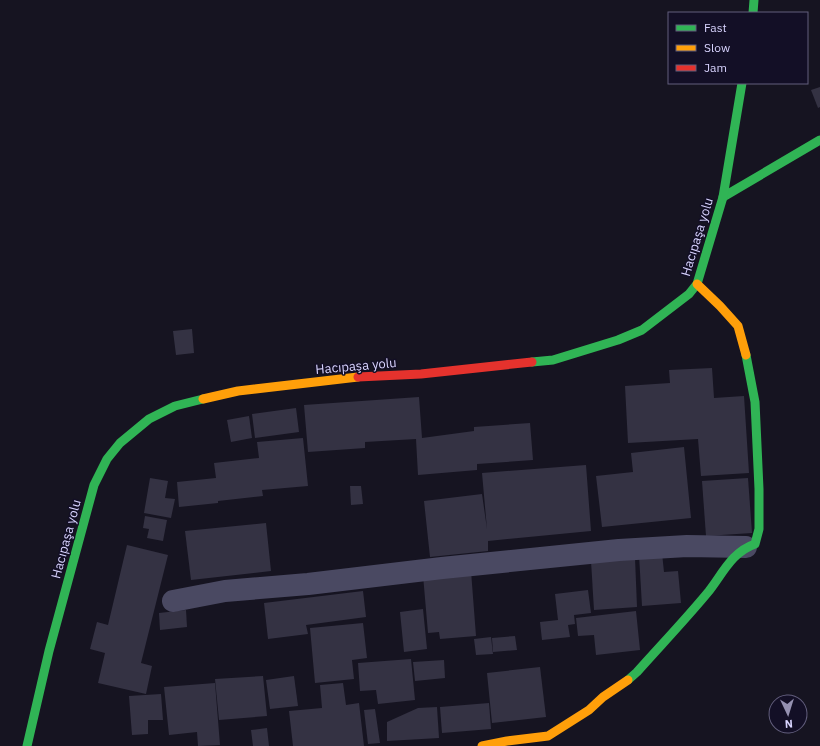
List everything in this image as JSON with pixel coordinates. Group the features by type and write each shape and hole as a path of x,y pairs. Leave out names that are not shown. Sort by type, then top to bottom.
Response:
{"main road":[{"path":"753,12 754,0"},
{"name":"Hacıpaşa yolu","path":"27,746 49,651 94,485 107,459 120,443 149,419 175,406 238,391 354,377 421,374 496,364 553,360 618,340 642,330 689,294 697,284 723,197 742,84"},
{"path":"723,197 820,140"},
{"path":"482,746 548,736 589,710 603,697 620,686 637,672 709,591 727,565 737,554 746,547 755,544 759,529 759,489 755,402 745,348 738,326 697,284"}],"street":[{"path":"173,602 225,591 315,584 442,568 618,550 687,546 746,547"}],"building":[{"path":"820,87 820,107 818,108 811,90"},
{"path":"192,329 194,353 176,355 173,331"},
{"path":"712,368 714,398 744,396 749,473 701,476 698,439 628,443 625,386 670,383 669,370"},
{"path":"419,397 422,438 474,431 474,427 530,423 533,460 477,464 477,470 418,475 416,439 365,442 365,448 308,452 304,405"},
{"path":"296,408 299,432 255,438 252,414"},
{"path":"249,416 252,438 231,442 227,420"},
{"path":"303,438 308,486 262,490 263,496 179,507 177,482 216,478 214,463 259,458 257,442"},
{"path":"684,447 691,518 602,527 596,476 633,472 631,453"},
{"path":"586,465 591,531 488,541 488,551 430,557 424,501 482,494 487,529 482,473"},
{"path":"150,478 168,481 165,498 175,499 171,518 144,513"},
{"path":"748,478 752,533 706,536 702,481"},
{"path":"350,486 361,486 363,504 351,505"},
{"path":"145,516 167,520 163,541 147,538 149,529 143,528"},
{"path":"266,523 271,571 191,580 185,531"},
{"path":"127,545 168,555 141,663 152,666 146,694 98,683 105,653 90,649 97,622 108,625"},
{"path":"662,553 664,572 678,571 681,603 642,606 639,555"},
{"path":"635,558 637,607 594,610 591,561"},
{"path":"471,571 476,636 440,639 439,632 428,633 423,575"},
{"path":"588,590 591,613 574,615 575,624 568,625 570,637 542,640 540,622 558,620 555,594"},
{"path":"363,591 366,617 306,625 308,634 268,639 264,603"},
{"path":"423,609 427,649 404,652 400,612"},
{"path":"186,610 187,627 160,630 159,613"},
{"path":"636,611 640,650 596,655 594,635 578,636 576,618"},
{"path":"363,623 367,658 352,660 354,679 315,683 310,628"},
{"path":"515,636 517,650 493,652 492,638"},
{"path":"491,637 493,654 476,655 474,639"},
{"path":"411,659 415,700 378,704 376,690 360,691 358,663"},
{"path":"444,660 445,678 415,681 413,662"},
{"path":"540,667 546,717 492,723 487,673"},
{"path":"263,676 267,716 219,720 215,679"},
{"path":"294,676 298,706 270,709 266,680"},
{"path":"215,683 220,745 198,746 197,732 169,735 164,687"},
{"path":"343,683 346,705 359,703 364,746 293,746 289,711 322,708 320,685"},
{"path":"161,694 163,720 148,720 148,734 132,735 129,696"},
{"path":"489,703 491,729 442,733 440,707"},
{"path":"437,707 439,738 387,741 387,722 418,708"},
{"path":"375,709 380,743 368,744 364,710"},
{"path":"267,728 269,746 253,746 251,730"}],"traffic: fast":[{"path":"753,12 754,0"},
{"path":"532,362 553,360 618,340 642,330 689,294 697,284 723,197 742,84"},
{"path":"723,197 820,140"},
{"path":"628,680 691,612 734,558 740,552 755,544 759,529 759,489 755,402 746,355"},
{"path":"27,746 49,651 94,485 107,459 120,443 149,419 175,406 203,399"}],"traffic: slow":[{"path":"697,284 738,326 746,355"},
{"path":"203,399 238,391 358,377"},
{"path":"482,746 548,736 589,710 603,697 628,680"}],"traffic: jam":[{"path":"358,377 421,374 532,362"}]}
